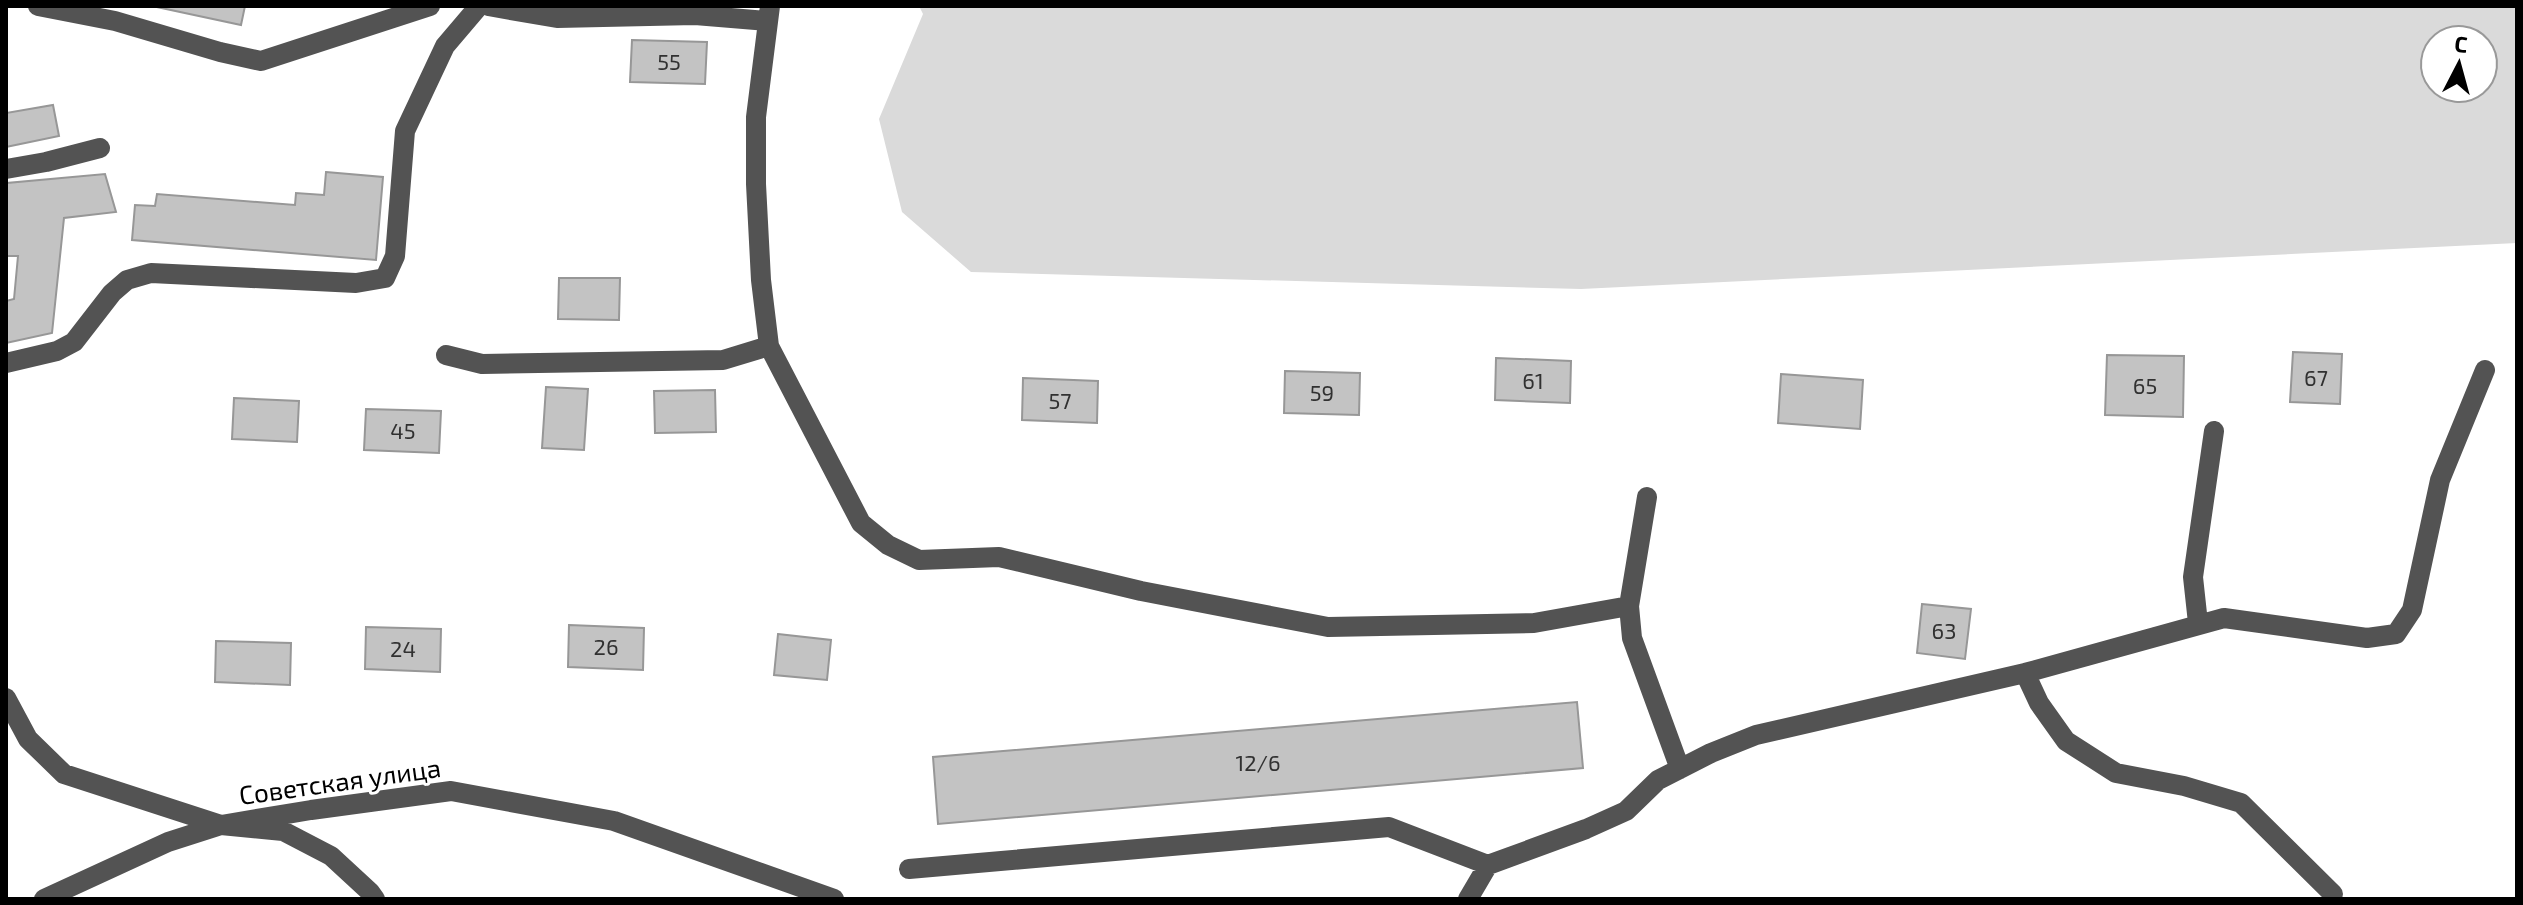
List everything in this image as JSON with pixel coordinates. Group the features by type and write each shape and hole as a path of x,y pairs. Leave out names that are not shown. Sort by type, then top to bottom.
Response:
{"street":[{"path":"38,6 115,21 261,61 430,6"},
{"path":"6,363 57,351 74,342 112,293 127,280 151,273 356,283 385,278 395,256 405,131 445,46 479,6"},
{"path":"488,6 557,18 769,14 756,117 761,280 769,346 861,523 888,545 919,560 999,557 1141,591 1328,627 1534,623 1629,606"},
{"path":"6,169 100,148"},
{"path":"446,355 482,364 723,360 769,346"},
{"path":"1469,899 1488,865 1626,811 1658,780 1711,753 1756,735 2025,673 2224,618 2367,638 2396,634 2412,610 2440,480 2485,370"},
{"path":"2198,623 2193,577 2214,431"},
{"path":"1647,497 1629,606 1632,638 1680,769"},
{"path":"2025,673 2039,703 2066,741 2116,773 2184,786 2241,803 2333,894"},
{"path":"6,698 28,739 64,774 221,825 283,831 331,856 375,899"},
{"name":"Советская улица","path":"44,899 168,842 221,825 451,791 614,821 834,899"},
{"path":"909,869 1389,827 1488,865"}],"shaded area":[{"path":"919,6 2517,6 2517,243 1581,289 971,272 902,212 879,119 923,14"}],"building":[{"path":"152,6 245,6 241,25"},
{"path":"632,40 707,42 705,84 630,82"},
{"path":"53,105 59,136 6,147 6,113"},
{"path":"326,172 383,177 376,260 132,240 135,205 155,206 157,194 295,205 296,193 324,195"},
{"path":"105,174 116,212 64,218 52,333 6,343 6,301 14,299 18,256 6,256 7,183"},
{"path":"559,278 620,278 619,320 558,319"},
{"path":"2293,352 2342,354 2340,404 2290,402"},
{"path":"2107,355 2184,356 2183,417 2105,415"},
{"path":"1496,358 1571,361 1570,403 1495,400"},
{"path":"1285,371 1360,373 1359,415 1284,413"},
{"path":"1781,374 1863,380 1860,429 1778,423"},
{"path":"1023,378 1098,381 1097,423 1022,420"},
{"path":"546,387 588,389 584,450 542,448"},
{"path":"715,390 716,432 655,433 654,391"},
{"path":"234,398 299,401 297,442 232,439"},
{"path":"366,409 441,411 439,453 364,450"},
{"path":"1922,604 1971,609 1965,659 1917,653"},
{"path":"569,625 644,628 643,670 568,667"},
{"path":"366,627 441,629 440,672 365,669"},
{"path":"778,634 831,640 827,680 774,675"},
{"path":"216,641 291,643 290,685 215,682"},
{"path":"1577,702 1583,768 938,824 933,757"}]}
